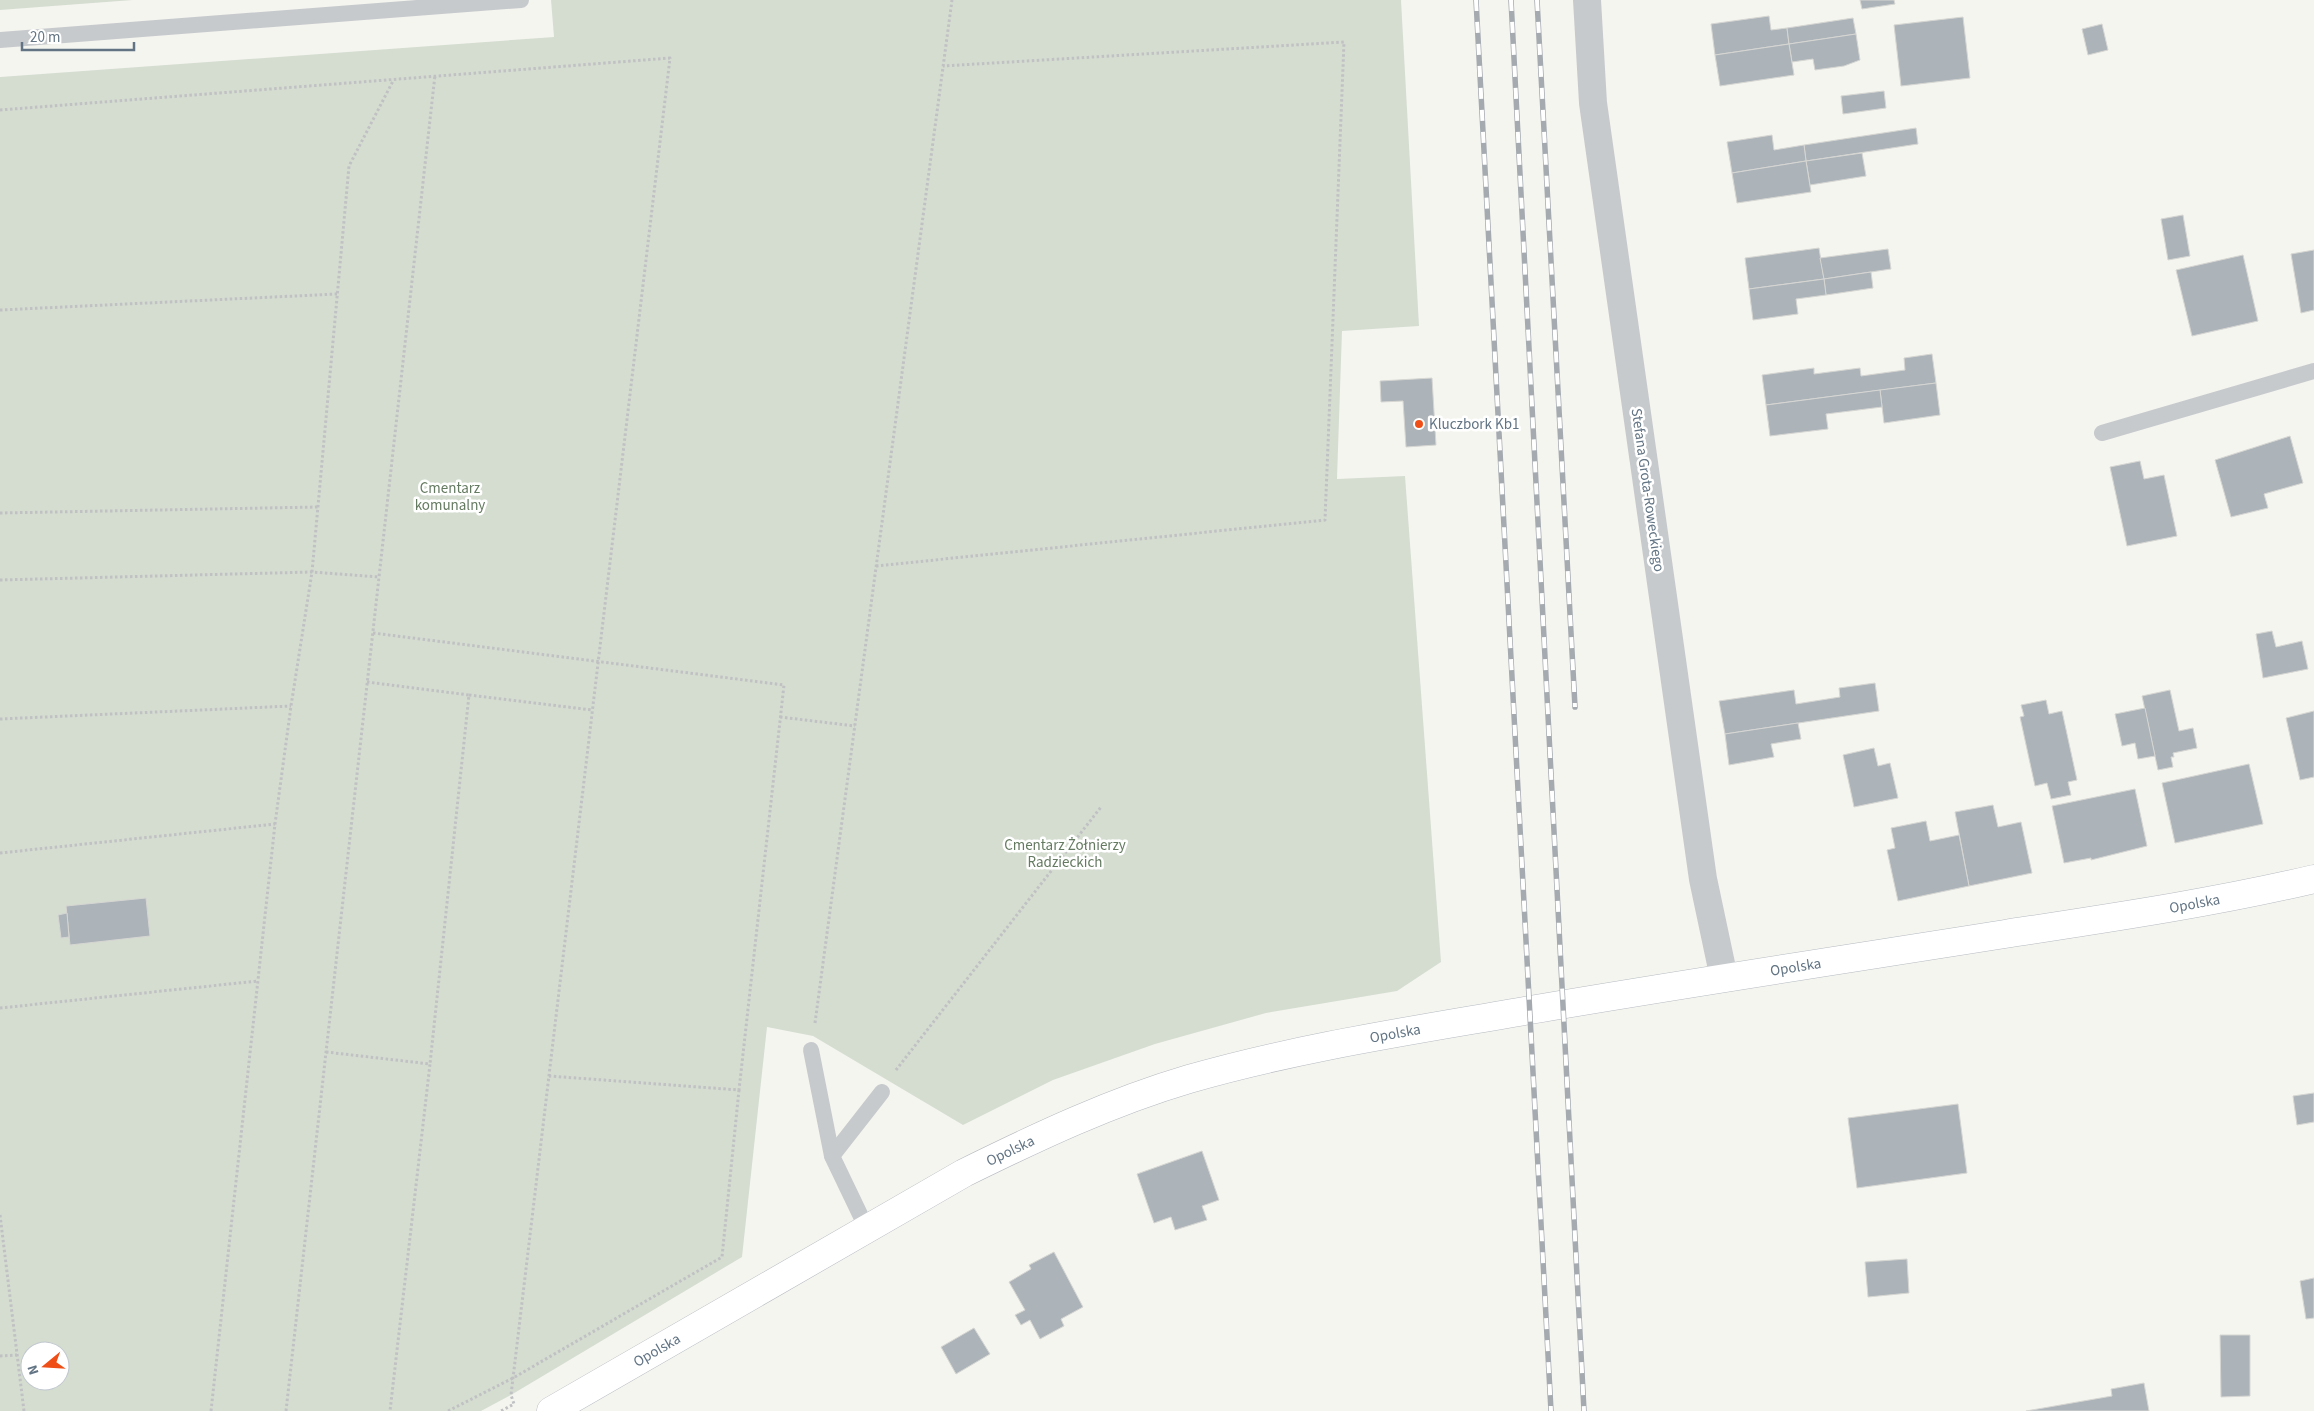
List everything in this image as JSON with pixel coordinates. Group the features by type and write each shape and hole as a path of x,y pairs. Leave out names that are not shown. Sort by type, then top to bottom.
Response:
{"main road":[{"name":"Opolska","path":"551,1411 964,1173 1035,1138 1107,1107 1187,1080 1296,1053 1437,1026 1724,978 2207,902 2314,879"}],"street":[{"name":"Stefana Grota-Roweckiego","path":"1587,0 1594,112 1703,879 1724,978"}],"lane":[{"path":"0,40 521,0"},
{"path":"2102,433 2314,371"},
{"path":"811,1050 832,1156 867,1229"},
{"path":"832,1156 882,1092"}],"path":[{"path":"811,1050 952,0"},
{"path":"876,566 1325,520 1344,42 943,66"},
{"path":"0,110 670,58 513,1378 511,1396 514,1404 501,1411"},
{"path":"286,1411 435,75"},
{"path":"211,1411 274,824 312,572 349,166 393,81"},
{"path":"0,310 337,294"},
{"path":"0,513 318,507"},
{"path":"0,580 312,572 379,577"},
{"path":"373,633 784,685 722,1257 513,1378 448,1411"},
{"path":"367,682 592,710"},
{"path":"390,1411 470,695"},
{"path":"0,719 291,706"},
{"path":"780,717 855,726"},
{"path":"882,1092 1101,807"},
{"path":"0,853 274,824"},
{"path":"0,1008 258,980"},
{"path":"326,1052 430,1064"},
{"path":"549,1076 739,1090"},
{"path":"0,1215 24,1411"},
{"path":"0,1356 17,1355"}],"green space":[{"path":"0,0 133,0 0,10"},
{"name":"Cmentarz komunalny","path":"551,0 1401,0 1419,326 1342,331 1337,479 1405,476 1441,962 1397,991 1266,1013 1155,1044 1053,1080 963,1125 813,1036 767,1027 742,1257 481,1411 0,1411 0,77 554,37"}],"building":[{"path":"1860,0 1894,0 1895,4 1862,9"},
{"path":"1769,16 1771,30 1787,28 1789,44 1715,55 1711,24"},
{"path":"1963,17 1970,78 1901,86 1894,25"},
{"path":"1853,18 1856,34 1789,44 1787,28"},
{"path":"2102,24 2108,50 2088,55 2082,29"},
{"path":"1856,34 1860,60 1844,66 1815,70 1813,59 1792,62 1789,44"},
{"path":"1789,44 1794,75 1720,86 1715,55"},
{"path":"1884,91 1886,108 1843,114 1841,96"},
{"path":"1916,128 1918,144 1806,161 1804,145"},
{"path":"1772,135 1774,150 1804,145 1806,161 1732,173 1727,142"},
{"path":"1862,153 1866,176 1810,185 1806,161"},
{"path":"1806,161 1811,192 1737,203 1732,173"},
{"path":"2183,215 2190,256 2168,260 2161,219"},
{"path":"1819,248 1824,279 1749,289 1745,258"},
{"path":"1888,249 1891,269 1824,279 1820,258"},
{"path":"2314,250 2314,310 2301,313 2291,254"},
{"path":"2243,255 2258,321 2192,336 2176,270"},
{"path":"1871,272 1873,288 1826,295 1824,279"},
{"path":"1824,279 1826,295 1796,299 1798,314 1753,320 1749,289"},
{"path":"1932,354 1936,383 1766,405 1762,375 1814,368 1814,374 1860,368 1861,376 1905,370 1904,358"},
{"name":"Kluczbork Kb1","path":"1432,378 1436,445 1406,447 1403,401 1381,402 1380,381"},
{"path":"1936,383 1940,415 1884,423 1880,390"},
{"path":"1880,390 1882,407 1826,414 1828,429 1770,436 1766,405"},
{"path":"2290,436 2303,483 2264,494 2268,508 2231,517 2215,460"},
{"path":"2140,461 2144,479 2164,475 2177,536 2127,546 2110,467"},
{"path":"2272,631 2276,647 2302,641 2308,669 2263,678 2256,634"},
{"path":"1875,683 1879,711 1725,734 1719,701 1794,690 1796,704 1840,697 1839,688"},
{"path":"2170,690 2179,731 2193,728 2197,748 2173,753 2174,757 2171,757 2173,767 2158,770 2142,696"},
{"path":"2046,700 2049,714 2062,711 2077,780 2068,782 2071,795 2051,799 2047,783 2035,786 2020,717 2024,716 2021,705"},
{"path":"2145,708 2155,756 2138,759 2135,743 2122,746 2115,714"},
{"path":"2314,711 2314,777 2300,780 2286,718"},
{"path":"1798,723 1801,739 1771,744 1774,757 1729,765 1725,734"},
{"path":"1874,748 1878,766 1890,763 1898,798 1854,807 1843,755"},
{"path":"2249,764 2263,824 2175,843 2162,783"},
{"path":"2135,789 2147,846 2091,860 2091,858 2064,863 2052,806"},
{"path":"1993,805 1998,827 2021,822 2032,873 1969,886 1955,812"},
{"path":"1926,821 1930,841 1959,835 1969,886 1898,901 1887,850 1895,848 1891,828"},
{"path":"146,898 150,936 70,945 66,906"},
{"path":"67,913 69,937 61,938 58,915"},
{"path":"2314,1093 2314,1122 2297,1125 2293,1096"},
{"path":"1958,1104 1967,1173 1857,1188 1848,1118"},
{"path":"1202,1151 1219,1200 1202,1206 1207,1220 1175,1230 1171,1217 1154,1223 1137,1174"},
{"path":"1054,1252 1083,1307 1061,1319 1064,1326 1040,1339 1030,1320 1021,1325 1015,1315 1025,1310 1009,1282 1031,1269 1029,1265"},
{"path":"1907,1259 1909,1293 1868,1297 1865,1262"},
{"path":"2314,1278 2314,1318 2306,1319 2300,1281"},
{"path":"974,1328 990,1354 956,1374 941,1347"},
{"path":"2220,1335 2250,1335 2250,1396 2221,1397"},
{"path":"2144,1383 2149,1411 2026,1411 2112,1396 2111,1389"}],"railway":[{"path":"1476,0 1551,1411"},
{"path":"1511,0 1584,1411"},
{"path":"1537,0 1575,707"}],"place":[{"name":"Kluczbork Kb1","path":"1419,424"}],"park label":[{"name":"Cmentarz Żołnierzy Radzieckich","path":"1065,854"}]}
